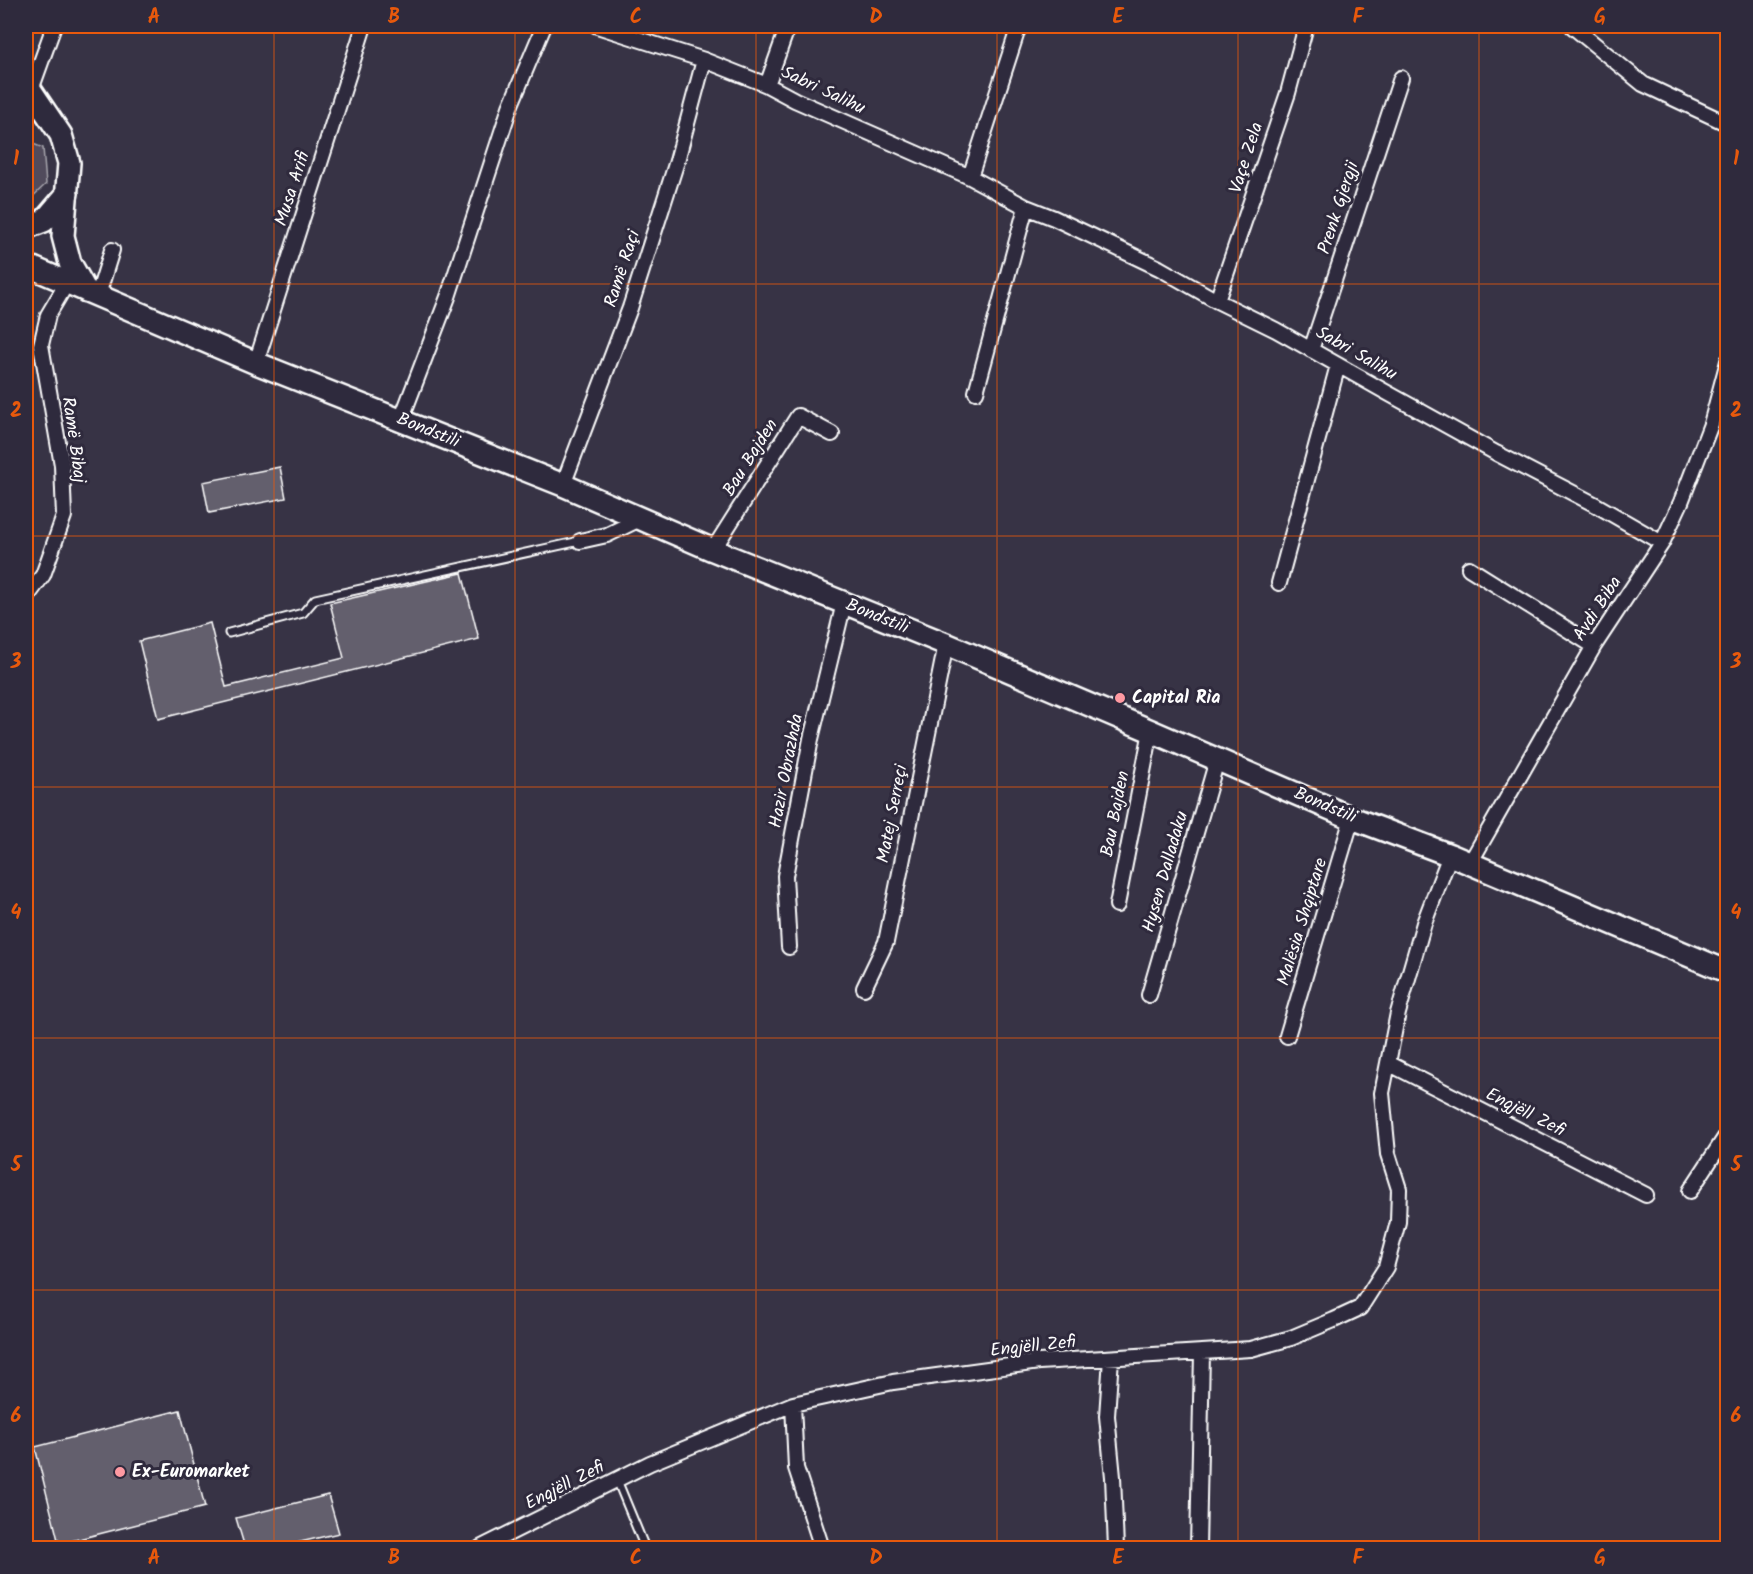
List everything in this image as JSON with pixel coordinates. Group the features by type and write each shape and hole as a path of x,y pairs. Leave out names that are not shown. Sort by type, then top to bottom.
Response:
{"main road":[{"path":"28,86 61,135 69,163 63,236 69,263 84,290"},
{"path":"26,228 44,221 67,194"},
{"name":"Bondstili","path":"26,266 256,363 563,485 713,550 946,644 1352,818 1470,863 1728,972"}],"street":[{"path":"28,86 54,26"},
{"name":"Musa Arifi","path":"256,363 364,26"},
{"path":"401,420 448,297 510,107 544,26"},
{"name":"Sabri Salihu","path":"597,26 704,60 767,85 795,100 970,177 1026,207 1159,268 1662,543"},
{"path":"767,85 788,26"},
{"path":"970,177 1019,26"},
{"name":"Vaçe Zela","path":"1217,301 1288,93 1306,26"},
{"path":"1572,26 1643,84 1728,124"},
{"name":"Ramë Raçi","path":"563,485 630,308 677,161 704,60"},
{"name":"Prenk Gjergji","path":"1311,350 1401,78"},
{"path":"976,392 1026,207"},
{"path":"84,290 112,250"},
{"name":"Ramë Bibaj","path":"26,598 43,575 64,516 62,465 41,345 48,315 84,290"},
{"name":"Avdi Biba","path":"1470,863 1594,646 1662,543 1681,502 1711,424 1728,361"},
{"path":"1278,583 1338,365"},
{"name":"Bau Bajden","path":"713,550 798,416 832,434"},
{"path":"580,541 607,535 642,518"},
{"path":"1469,568 1594,646"},
{"name":"Hazir Obrazhda","path":"789,947 785,876 811,739 844,603"},
{"name":"Matej Serreçi","path":"864,987 886,942 946,644"},
{"name":"Bau Bajden","path":"1117,905 1151,731"},
{"name":"Hysen Dalladaku","path":"1149,995 1216,760"},
{"name":"Malësia Shqiptare","path":"1287,1036 1352,818"},
{"name":"Engjëll Zefi","path":"480,1548 650,1463 793,1404 894,1382 1039,1362 1251,1349 1291,1338 1360,1308 1386,1268 1398,1221 1399,1189 1388,1154 1382,1093 1398,1013 1424,923 1450,855"},
{"name":"Engjëll Zefi","path":"1388,1063 1646,1195"},
{"path":"1690,1191 1728,1133"},
{"path":"1198,1548 1202,1353"},
{"path":"1111,1358 1107,1416 1113,1477 1116,1548"},
{"path":"793,1404 796,1468 822,1548"}],"lane":[{"path":"229,633 303,613 315,599 580,541"},
{"path":"617,1480 645,1548"}],"shaded area":[{"path":"26,141 43,148 46,184 26,203"}],"building":[{"path":"280,467 286,498 209,513 203,482"},
{"path":"462,573 479,639 158,719 139,641 210,623 226,687 344,658 330,603"},
{"path":"180,1410 205,1507 59,1544 35,1447"},
{"path":"328,1495 339,1533 275,1548 245,1548 236,1518"}],"place":[{"name":"Capital Ria","path":"1120,698"},
{"name":"Ex-Euromarket","path":"120,1472"}]}
